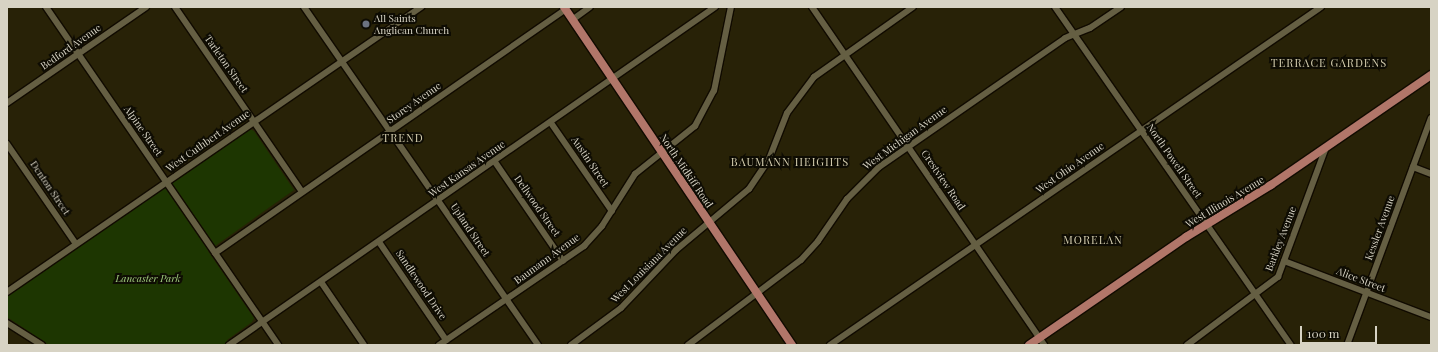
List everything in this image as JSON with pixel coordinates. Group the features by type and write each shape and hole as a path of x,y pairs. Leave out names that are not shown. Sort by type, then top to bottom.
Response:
{"main road":[{"name":"North Midkiff Road","path":"564,9 613,79 792,345"},
{"name":"West Illinois Avenue","path":"1029,345 1041,342 1207,226 1431,75"}],"street":[{"name":"Alpine Street","path":"46,7 278,345"},
{"name":"Bedford Avenue","path":"7,103 146,7"},
{"name":"Tarleton Street","path":"174,7 302,192"},
{"name":"Upland Street","path":"304,7 538,345"},
{"name":"West Cuthbert Avenue","path":"7,292 421,7"},
{"path":"572,20 590,7"},
{"name":"West Kansas Avenue","path":"229,345 495,162 715,7"},
{"name":"Baumann Avenue","path":"439,345 563,261 592,238 612,211 631,178 690,131 708,105 717,78 731,7"},
{"name":"Crestview Road","path":"812,7 1041,342"},
{"name":"West Louisiana Avenue","path":"571,345 621,308 676,250 739,200 757,179 771,155 784,117 800,93 818,74 844,54 913,7"},
{"name":"North Powell Street","path":"1055,7 1140,131 1291,345"},
{"name":"West Michigan Avenue","path":"688,345 808,253 858,186 879,167 1065,38 1074,35 1121,7"},
{"name":"West Ohio Avenue","path":"830,345 1318,8"},
{"name":"Storey Avenue","path":"214,252 390,132 564,9"},
{"name":"Kessler Avenue","path":"1347,345 1431,118"},
{"name":"Austin Street","path":"551,123 612,211"},
{"name":"Denton Street","path":"7,144 76,244"},
{"name":"Barkley Avenue","path":"1187,345 1274,281 1284,261 1326,147"},
{"name":"Dellwood Street","path":"495,162 563,261"},
{"path":"1413,167 1431,174"},
{"name":"Sandlewood Drive","path":"379,242 446,340"},
{"name":"Alice Street","path":"1284,261 1431,317"},
{"path":"321,282 364,345"},
{"path":"7,323 42,345"}],"green space":[{"name":"Lancaster Park","path":"250,129 254,131 294,190 208,251 254,318 252,322 227,340 230,345 49,345 7,317 7,296"}],"place":[{"name":"All Saints Anglican Church","path":"366,24"}],"district":[{"name":"TERRACE GARDENS","path":"1329,63"},
{"name":"TREND","path":"403,138"},
{"name":"BAUMANN HEIGHTS","path":"790,162"},
{"name":"MORELAN","path":"1093,240"}]}
